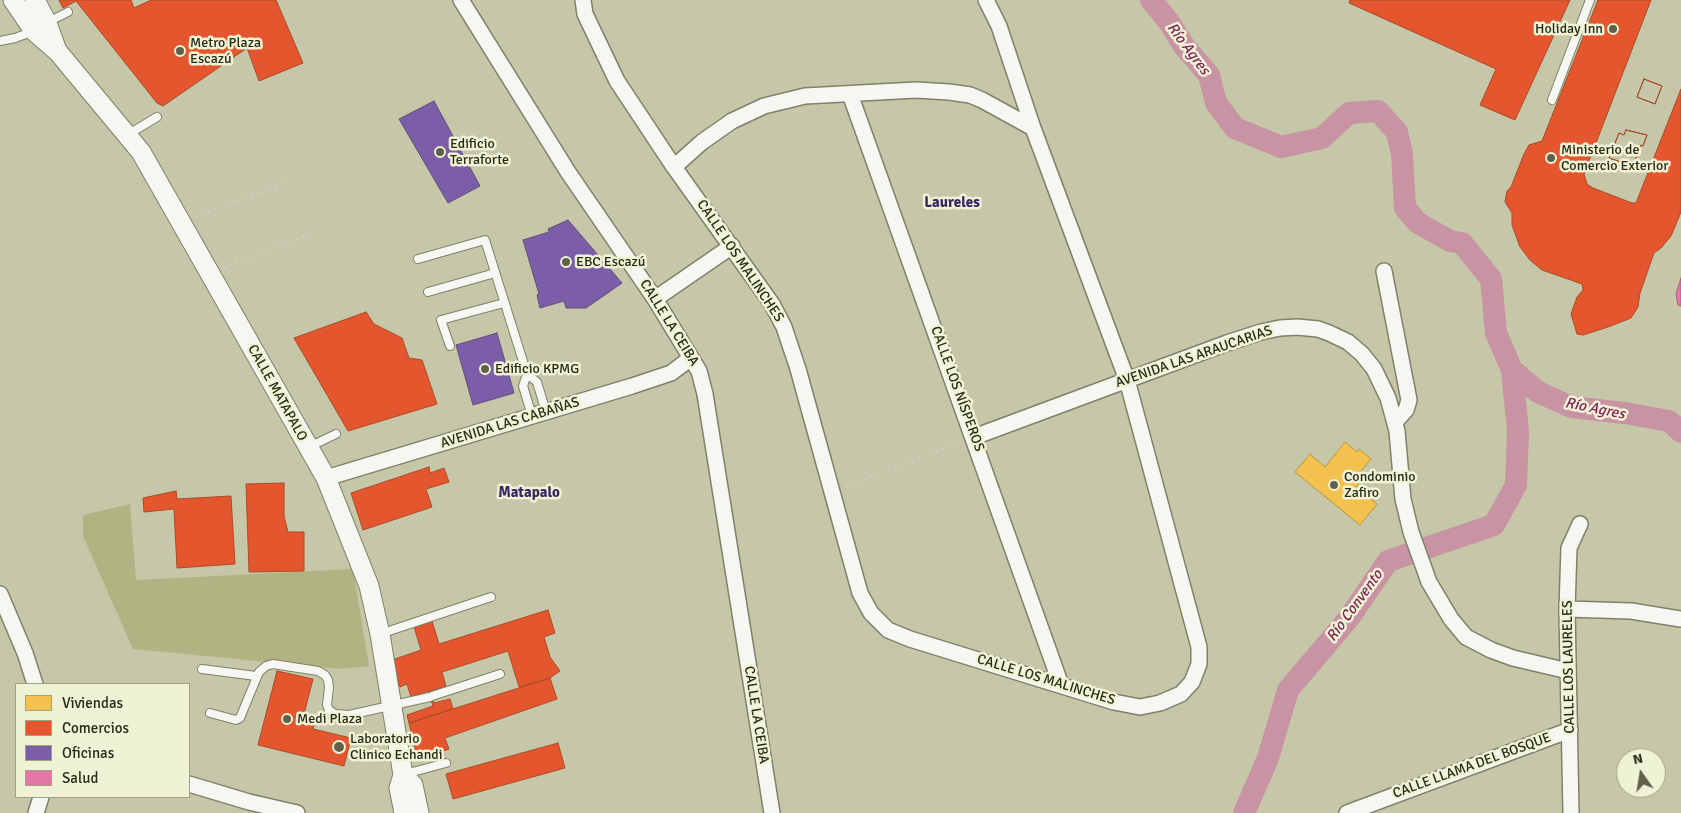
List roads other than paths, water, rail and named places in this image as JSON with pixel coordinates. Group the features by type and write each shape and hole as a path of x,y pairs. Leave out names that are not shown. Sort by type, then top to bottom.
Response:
{"street":[{"name":"CALLE MATAPALO","path":"13,0 41,27 58,52 140,152 307,448 326,478 369,586 380,634 403,775 399,788 404,813"},
{"name":"CALLE MATAPALO","path":"35,0 41,27"},
{"name":"CALLE LA CEIBA","path":"461,0 568,172 655,299 699,371 705,394 772,813"},
{"name":"CALLE LOS MALINCHES","path":"583,0 585,14 617,81 674,167 772,304 784,327 860,593 871,614 888,630 910,639 1114,702 1140,707 1160,703 1181,694 1192,682 1199,664 1199,647 1127,380 1033,128 1000,26 986,0"},
{"path":"674,167 702,142 732,121 764,106 805,96 916,90 970,95 1033,128"},
{"name":"CALLE LOS NÍSPEROS","path":"850,94 1061,685"},
{"path":"655,299 732,246"},
{"path":"1384,271 1409,400 1406,410 1395,422"},
{"name":"AVENIDA LAS ARAUCARIAS","path":"974,437 1267,330 1296,327 1318,329 1339,337 1356,349 1367,360 1381,381 1388,398 1395,422 1404,499 1414,541 1425,570 1442,605 1461,632 1470,640 1513,658 1568,671"},
{"name":"AVENIDA LAS CABAÑAS","path":"326,478 671,373 691,358"},
{"name":"CALLE LOS LAURELES","path":"1572,813 1567,609 1569,548 1580,524"},
{"path":"0,594 25,653 35,683"},
{"path":"1567,609 1631,610 1681,619"},
{"name":"CALLE LLAMA DEL BOSQUE","path":"1347,813 1570,730"},
{"name":"CALLE MATAPALO","path":"403,775 413,785 420,813"},
{"path":"190,784 249,802 297,813"},
{"path":"36,813 41,798"}],"lane":[{"path":"1552,100 1590,0"},
{"path":"0,42 41,27 68,12"},
{"path":"127,135 157,117"},
{"path":"418,259 485,240 527,374 537,382 539,414"},
{"path":"428,292 495,273"},
{"path":"450,346 441,320 504,303"},
{"path":"527,374 523,386 539,414"},
{"path":"307,448 336,434"},
{"path":"380,634 491,597"},
{"path":"210,713 236,720 240,718 256,676 266,666 273,664 318,671 325,675 328,680 327,705 329,710 335,714 349,715 431,696 500,674"},
{"path":"202,669 256,676"},
{"path":"403,775 446,763"}],"waterway":[{"name":"Río Agres","path":"1151,0 1169,22 1184,46 1209,75 1216,103 1235,128 1281,147 1322,138 1349,113 1378,111 1397,132 1402,154 1405,208 1418,223 1450,241 1462,243 1491,279 1496,333 1512,370 1538,392 1571,407 1625,413 1669,421 1681,432"},
{"name":"Río Convento","path":"1244,813 1268,758 1288,690 1349,618 1388,561 1494,525 1516,485 1518,431 1512,370"}],"place":[{"name":"Holiday Inn","path":"1613,29"},
{"name":"Metro Plaza Escazú","path":"180,51"},
{"name":"Edificio Terraforte","path":"440,152"},
{"name":"Ministerio de Comercio Exterior","path":"1551,158"},
{"name":"EBC Escazú","path":"566,262"},
{"name":"Edificio KPMG","path":"485,369"},
{"name":"Condominio Zafiro","path":"1334,485"},
{"name":"Medi Plaza","path":"287,719"},
{"name":"Laboratorio Clinico Echandi","path":"339,747"}],"district":[{"name":"Laureles","path":"952,203"},
{"name":"Matapalo","path":"529,493"}]}
